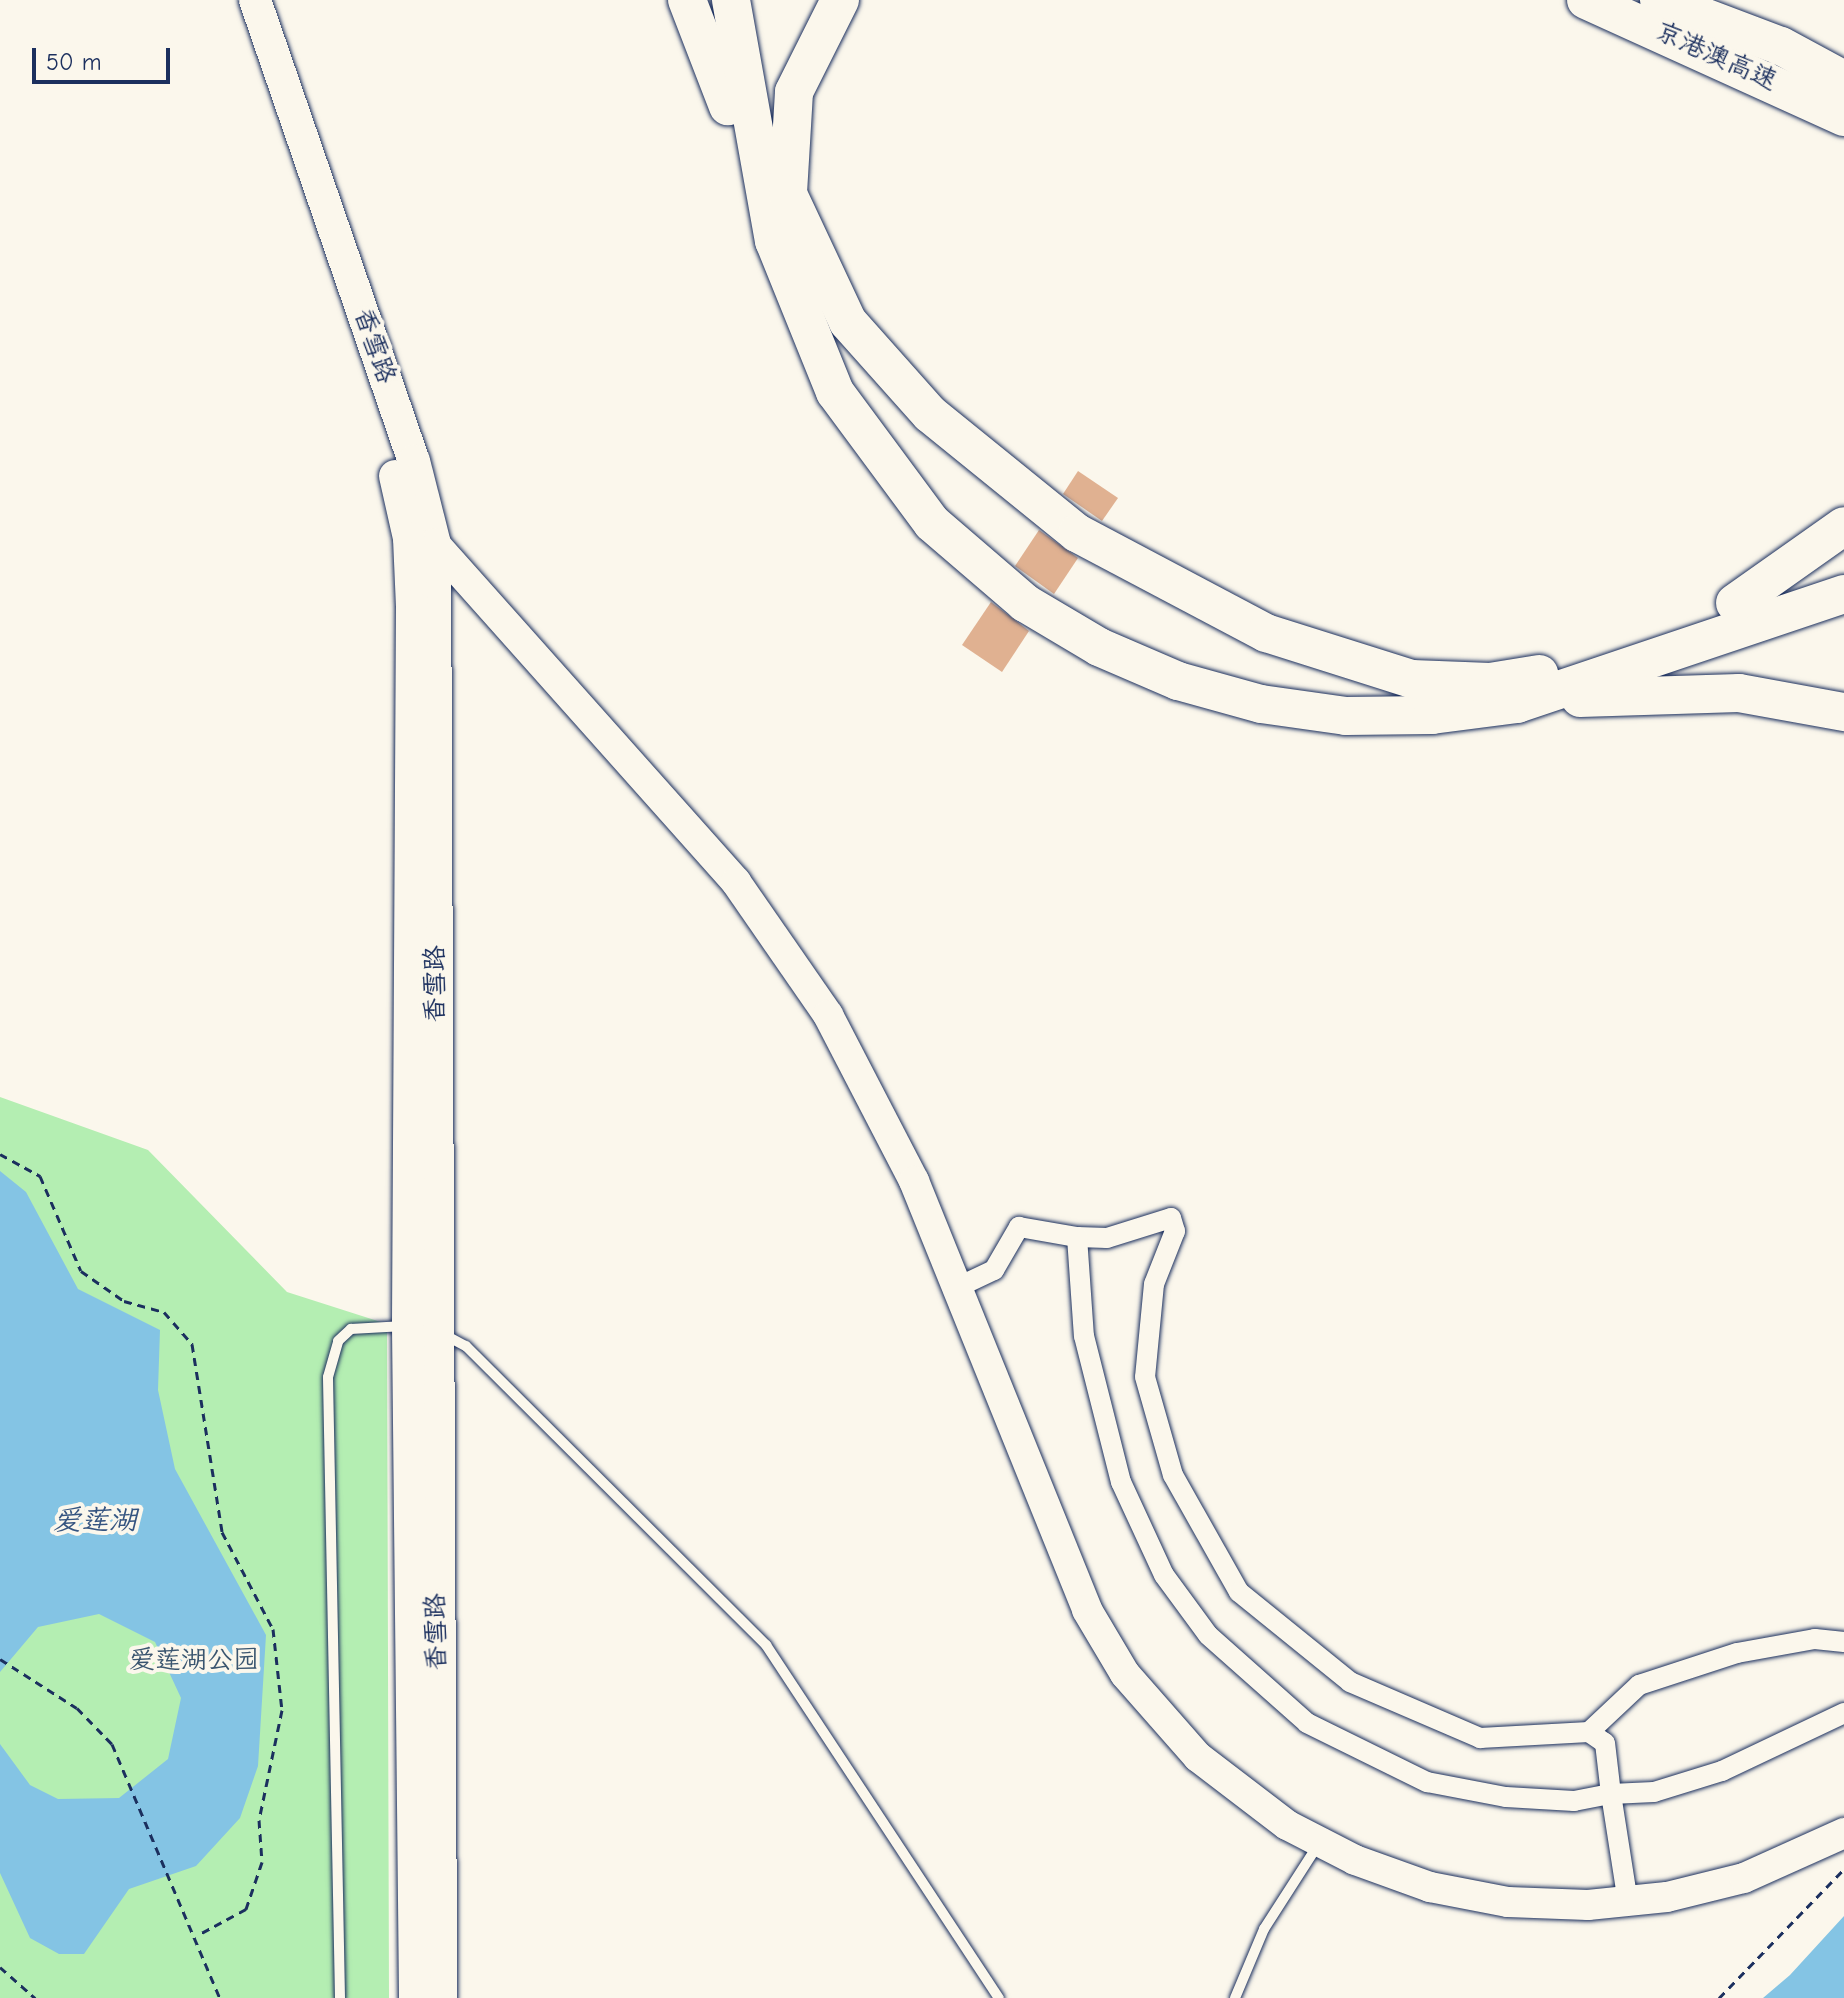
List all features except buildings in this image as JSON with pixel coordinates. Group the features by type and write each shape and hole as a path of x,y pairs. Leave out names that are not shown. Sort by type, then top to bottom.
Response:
{"highway":[{"path":"687,0 777,198 848,322 964,446 1122,562 1266,633 1379,672 1490,682 1626,649 1735,603 1844,571"},
{"path":"731,0 777,198 800,319 856,427 932,523 1025,603 1138,665 1261,704 1389,717 1517,704 1739,693 1844,712"},
{"path":"750,0 777,198"},
{"path":"777,198 794,92 840,0"},
{"name":"京港澳高速","path":"1586,0 1844,117"},
{"name":"京港澳高速","path":"1659,0 1781,46 1844,80"},
{"path":"1706,0 1781,46"},
{"path":"1735,603 1844,526"},
{"path":"1517,704 1844,594"}],"main road":[{"name":"香雪路","path":"231,0 422,541"},
{"name":"香雪路","path":"255,0 414,461 422,541 421,1329 415,1998"},
{"name":"香雪路","path":"421,1329 441,1998"}],"street":[{"path":"422,541 769,925 867,1083 956,1288 1066,1565 1105,1643 1198,1757 1319,1843 1392,1875 1469,1896 1548,1905 1628,1903 1744,1878 1844,1833"},
{"path":"956,1288 994,1270 1019,1227 1077,1237 1107,1238 1171,1218 1175,1231 1154,1284 1145,1377 1173,1475 1239,1592 1310,1656 1420,1717 1480,1738 1589,1732 1605,1743 1628,1903"},
{"path":"1077,1237 1084,1336 1121,1482 1164,1575 1239,1668 1307,1723 1427,1782 1506,1797 1574,1801 1611,1794 1654,1792 1722,1771 1844,1713"},
{"path":"1589,1732 1639,1685 1737,1653 1815,1639 1844,1642"}],"lane":[{"path":"340,1998 328,1377 338,1341 351,1329 421,1329 466,1346 766,1645 999,1998"},
{"path":"1235,1998 1264,1929 1319,1843"}],"path":[{"path":"0,1154 40,1176 81,1271 124,1301 164,1312 192,1344 222,1532 273,1629 282,1710 259,1820 262,1862 246,1909 198,1935"},
{"path":"0,1659 77,1708 112,1744 198,1935 220,1998"},
{"path":"1719,1998 1844,1869"},
{"path":"0,1967 35,1998"}],"green space":[{"name":"爱莲湖公园","path":"0,1097 148,1150 287,1292 387,1324 389,1998 0,1998"}],"water":[{"name":"爱莲湖","path":"0,1171 26,1192 78,1289 160,1330 158,1390 175,1469 266,1635 258,1766 240,1818 196,1866 129,1889 84,1954 59,1954 30,1938 0,1873 0,1744 30,1785 58,1799 119,1798 168,1759 181,1698 155,1642 99,1614 38,1627 0,1672"},
{"path":"1844,1916 1844,1998 1763,1998 1790,1975"}]}
